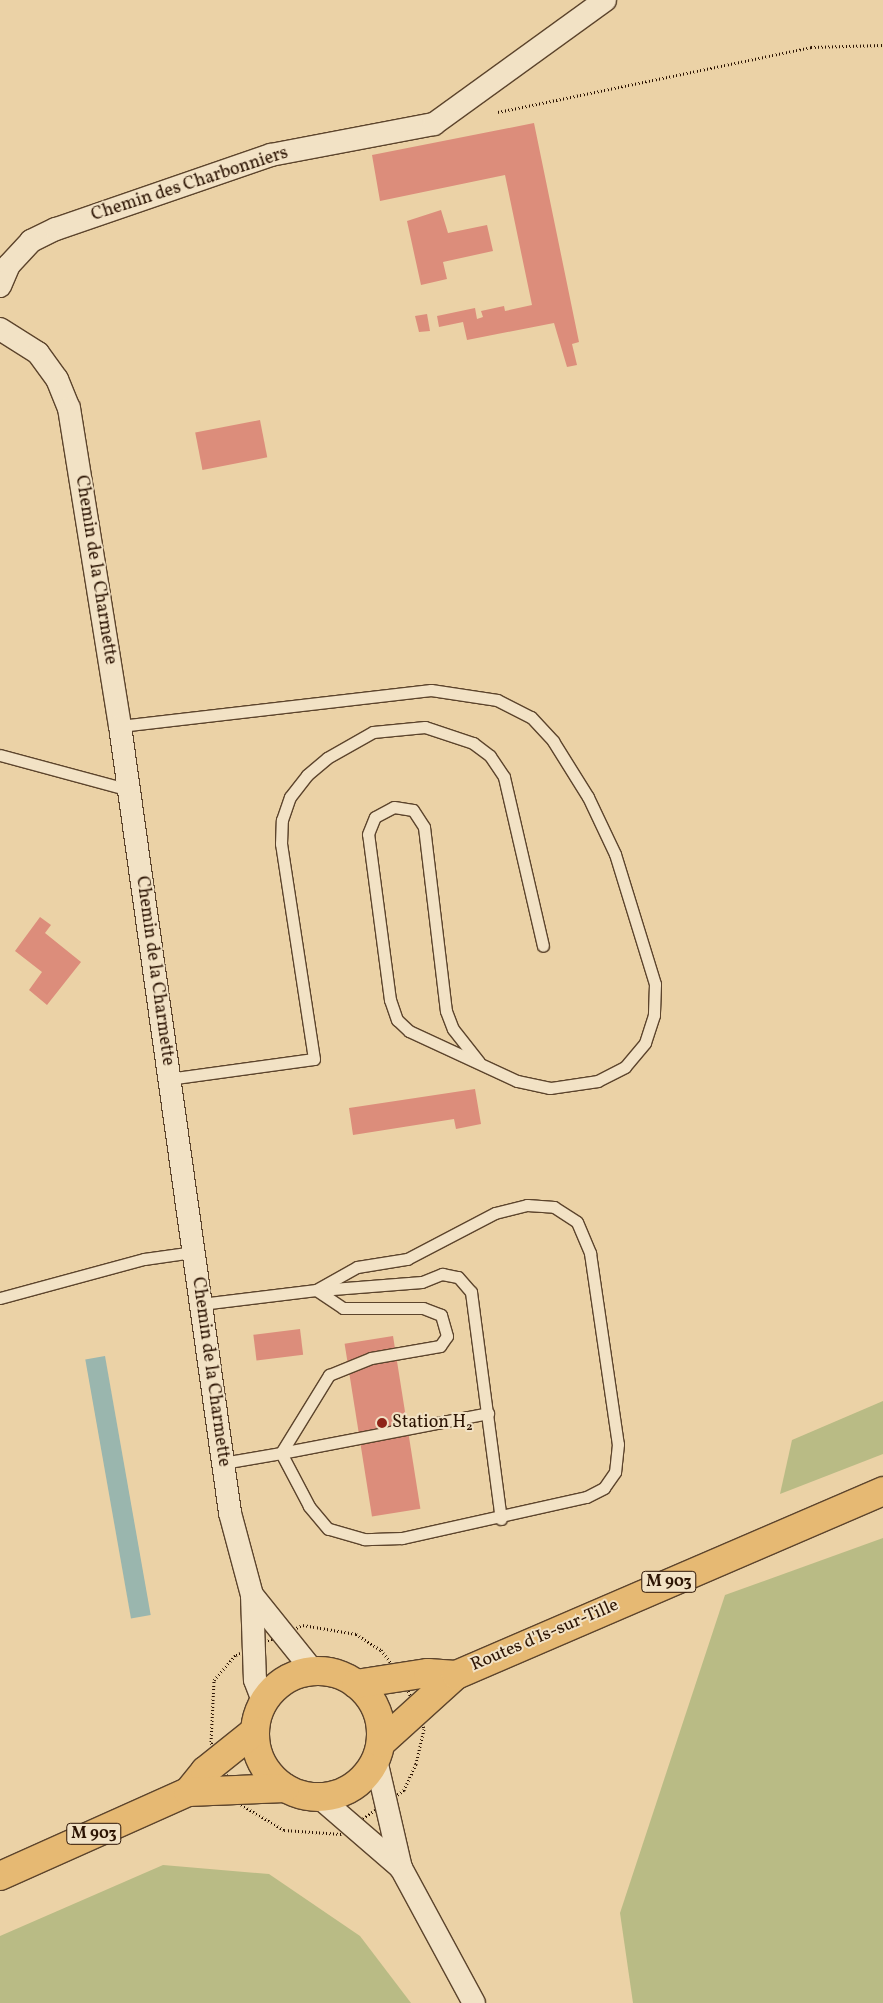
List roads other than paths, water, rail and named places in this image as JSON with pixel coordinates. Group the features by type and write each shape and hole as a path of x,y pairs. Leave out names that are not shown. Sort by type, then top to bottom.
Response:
{"main road":[{"name":"Routes d'Is-sur-Tille","path":"379,1751 419,1708 456,1675 883,1491"},
{"path":"313,1671 335,1674 356,1684 376,1707 379,1751 354,1786 320,1798 285,1788 261,1762 255,1731 264,1703 281,1683 313,1671"},
{"name":"Routes d'Is-sur-Tille","path":"356,1684 403,1678 456,1675"},
{"name":"M 903","path":"188,1792 219,1761 255,1731"},
{"name":"M 903","path":"0,1876 188,1792 285,1788"}],"street":[{"name":"Chemin des Charbonniers","path":"0,286 9,265 31,241 56,229 271,155 434,124 605,0"},
{"name":"Chemin de la Charmette","path":"0,329 38,353 57,379 70,408 130,790 168,1079 230,1513 252,1595 250,1647 264,1703"},
{"name":"Chemin de la Charmette","path":"252,1595 279,1632 313,1671"},
{"path":"379,1751 384,1808 401,1868 474,2003"},
{"path":"320,1798 351,1828 401,1868"}],"lane":[{"path":"120,726 431,690 497,700 531,717 553,741 588,796 615,854 654,984 654,1015 636,1055 625,1067 598,1081 533,1086 409,1031 393,1011 368,834 375,817 394,807 414,810 424,827 446,1011 453,1029 479,1062"},
{"path":"168,1079 314,1058 281,844 282,820 290,798 307,775 342,748 373,732 425,727 473,743 490,756 504,777 543,946"},
{"path":"0,755 130,790"},
{"path":"281,1452 309,1506 328,1529 364,1539 402,1538 501,1519 535,1506 586,1497 604,1488 615,1472 618,1444 590,1254 577,1222 554,1207 527,1205 495,1213 407,1259 357,1267 316,1290"},
{"path":"0,1298 144,1259 193,1252"},
{"path":"201,1304 316,1290 422,1282 442,1274 458,1277 471,1292 477,1318 501,1519"},
{"path":"281,1452 329,1375 371,1358 440,1346 447,1336 441,1315 423,1308 343,1308 316,1290"},
{"path":"223,1463 488,1413"}],"water":[{"path":"105,1356 151,1615 131,1618 85,1359"}],"place":[{"name":"Station H₂","path":"382,1423"}]}
